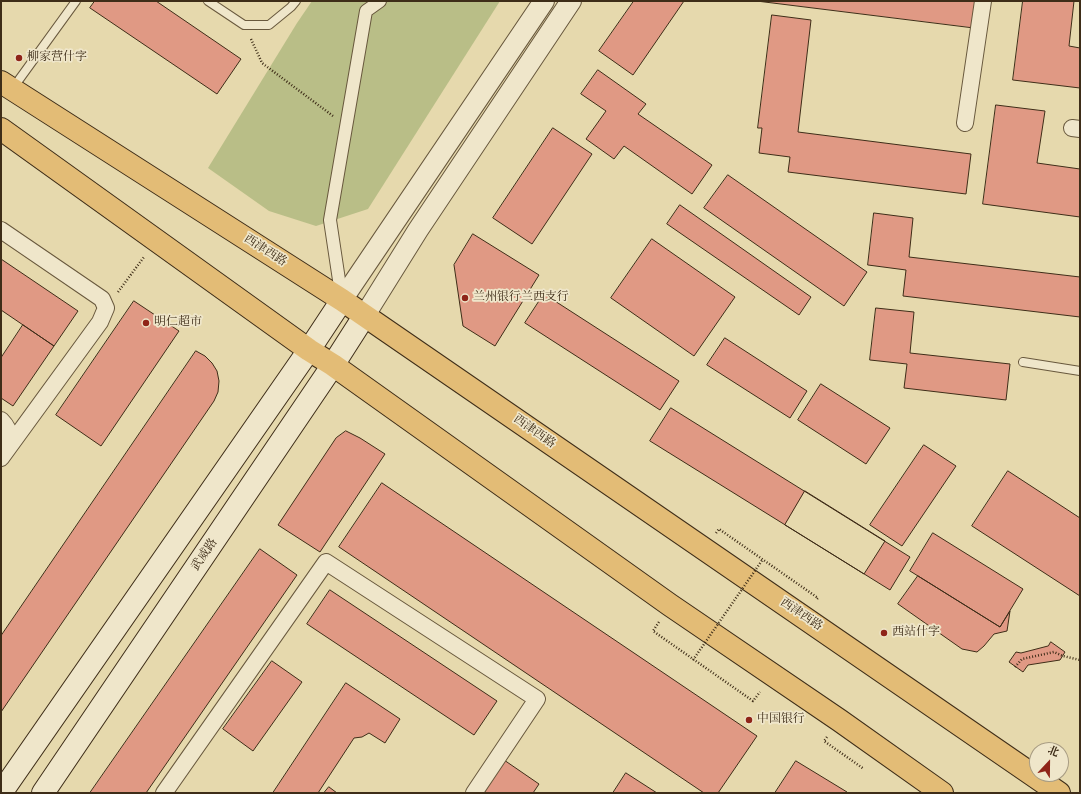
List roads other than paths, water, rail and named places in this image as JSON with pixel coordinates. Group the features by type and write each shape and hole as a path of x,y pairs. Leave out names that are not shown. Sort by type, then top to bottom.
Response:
{"main road":[{"name":"西津西路","path":"7,85 365,315 1059,793"},
{"path":"1,129 309,350 333,365 670,605 839,720 942,793"},
{"path":"1,793 309,350 342,300"},
{"name":"武威路","path":"43,793 333,365 365,315"}],"street":[{"path":"342,300 330,220 366,11 380,1"},
{"path":"342,300 544,1"},
{"path":"365,315 418,230 571,1"},
{"path":"964,123 984,1"},
{"path":"1,230 102,299 106,308 100,322 3,454"},
{"path":"1,420 8,426 10,434 10,443 3,454"},
{"path":"164,793 326,562 537,699 474,793"}],"lane":[{"path":"7,85 76,1"},
{"path":"208,1 244,25 269,24 291,8 296,1"},
{"path":"1023,362 1080,371"}],"place":[{"name":"柳家营什字","path":"19,58"},
{"name":"兰州银行兰西支行","path":"465,298"},
{"name":"明仁超市","path":"146,323"},
{"name":"西站什字","path":"884,633"},
{"name":"中国银行","path":"749,720"}]}
